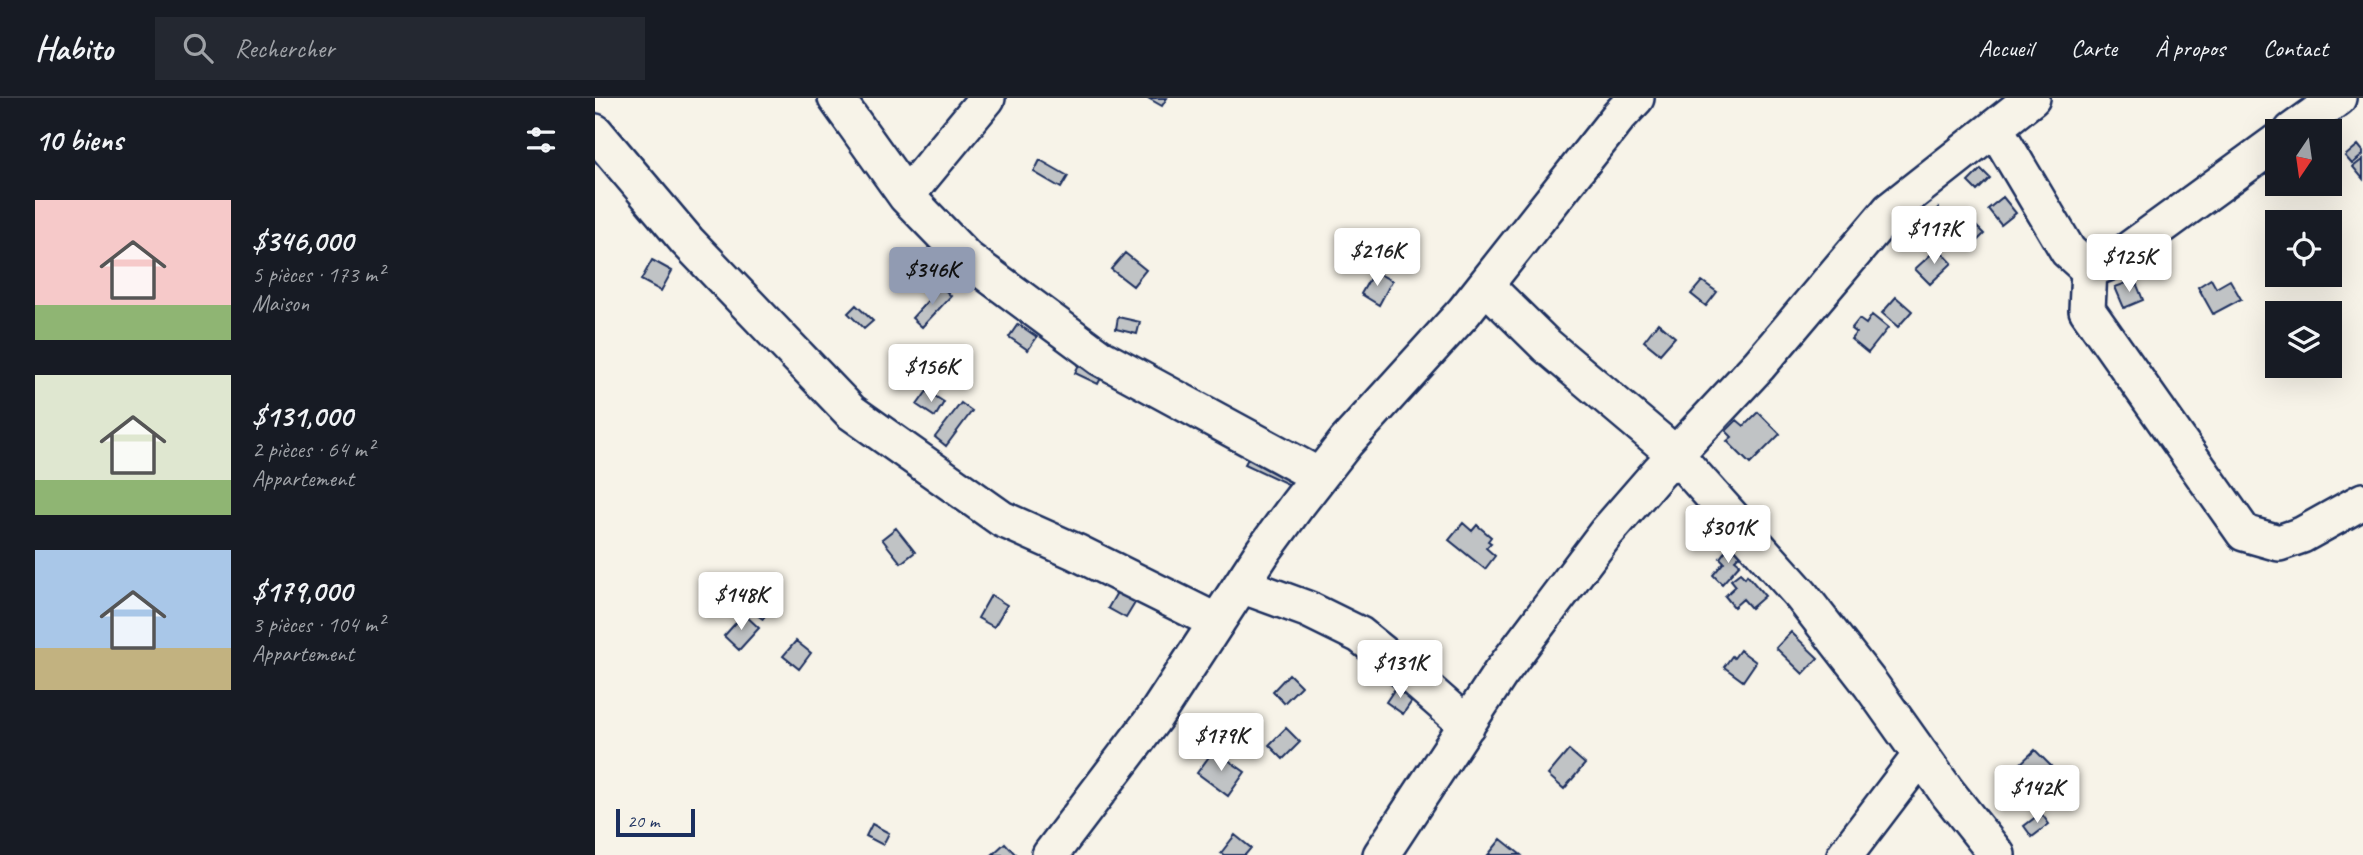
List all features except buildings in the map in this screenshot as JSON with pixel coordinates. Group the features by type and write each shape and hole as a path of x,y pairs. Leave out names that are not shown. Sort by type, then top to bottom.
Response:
{"street":[{"path":"836,98 906,196 966,258 1101,358 1319,475"},
{"path":"906,196 987,98"},
{"path":"1050,855 1154,718 1264,550 1319,475 1486,286 1636,98"},
{"path":"1381,855 1500,674 1606,533 1675,454 1759,365 1890,209 2032,98"},
{"path":"2309,119 2338,98"},
{"path":"1995,128 2068,251 2089,270"},
{"path":"595,132 695,250 851,412 1002,519 1076,552 1217,622"},
{"path":"2089,270 2115,260 2265,151"},
{"path":"2089,270 2087,310 2244,533 2279,543 2302,535 2363,501"},
{"path":"1486,286 1547,346 1675,454 1801,595 1997,855"},
{"path":"1241,585 1307,610 1360,635 1467,725"},
{"path":"1845,855 1921,755"}]}
